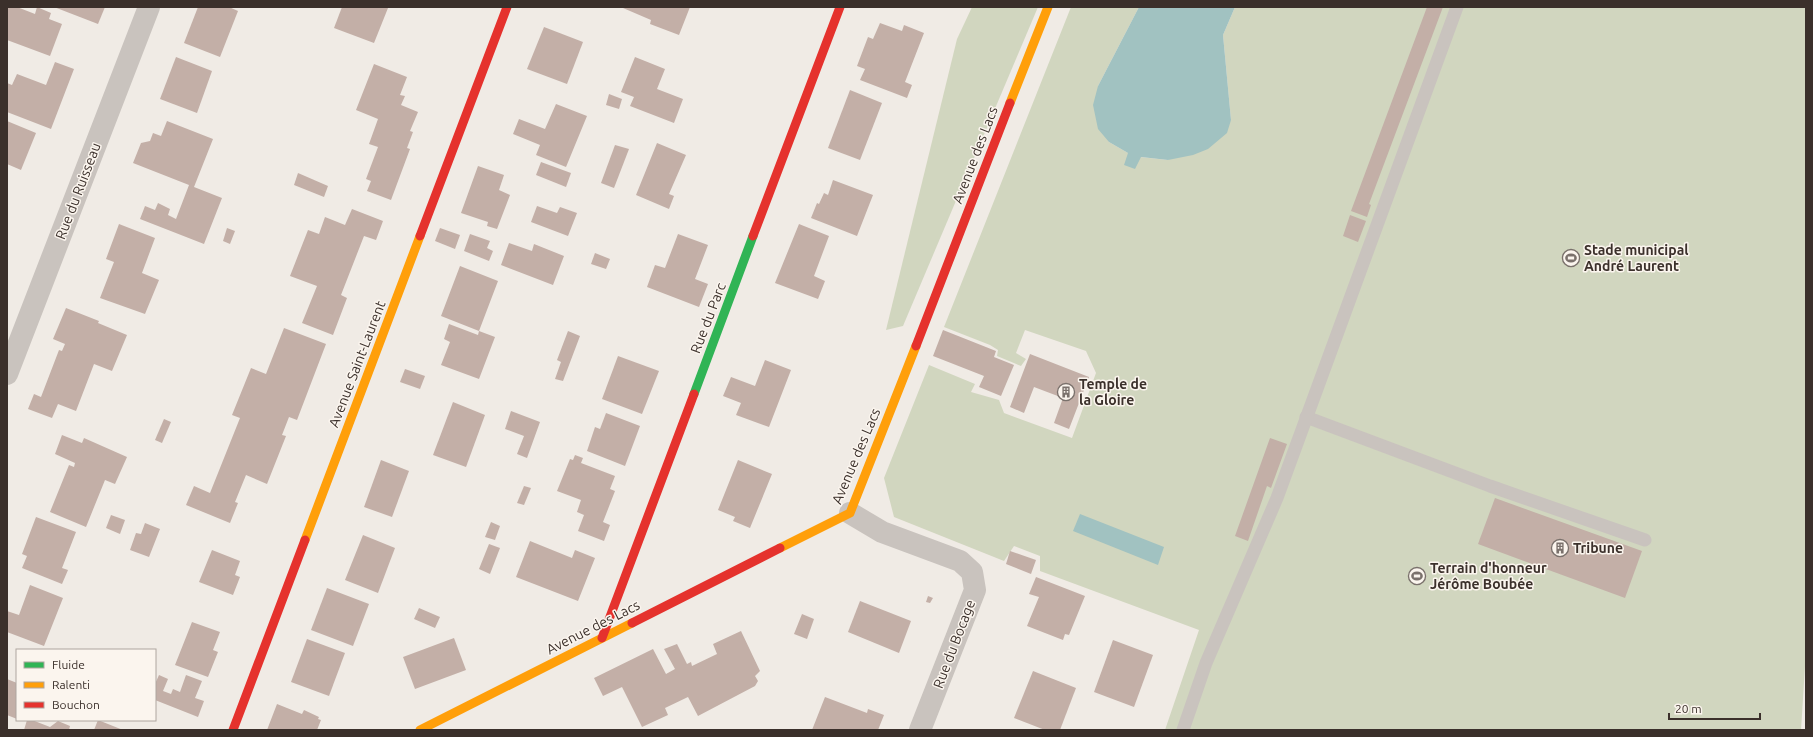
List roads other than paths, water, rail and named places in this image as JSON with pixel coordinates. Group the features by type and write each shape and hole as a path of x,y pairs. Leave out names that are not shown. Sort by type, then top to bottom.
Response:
{"street":[{"name":"Rue du Ruisseau","path":"7,374 149,7"},
{"name":"Avenue Saint-Laurent","path":"233,730 507,7"},
{"name":"Rue du Parc","path":"602,638 840,7"},
{"name":"Avenue des Lacs","path":"431,728 602,638 850,513 1048,7"},
{"name":"Rue du Bocage","path":"850,513 882,532 960,560 972,572 975,590 920,730"}],"lane":[{"path":"1183,730 1206,663 1277,498 1457,7"},
{"path":"1306,417 1490,486 1645,540"}],"water":[{"path":"1139,7 1235,7 1223,35 1231,120 1227,133 1208,149 1193,155 1168,160 1141,157 1135,169 1124,165 1128,153 1109,142 1098,129 1093,105 1098,86"},
{"path":"1080,514 1164,547 1158,565 1073,531"}],"place":[{"name":"Stade municipal André Laurent","path":"1571,258"},
{"name":"Temple de la Gloire","path":"1066,392"},
{"name":"Tribune","path":"1560,548"},
{"name":"Terrain d'honneur Jérôme Boubée","path":"1417,576"}]}
